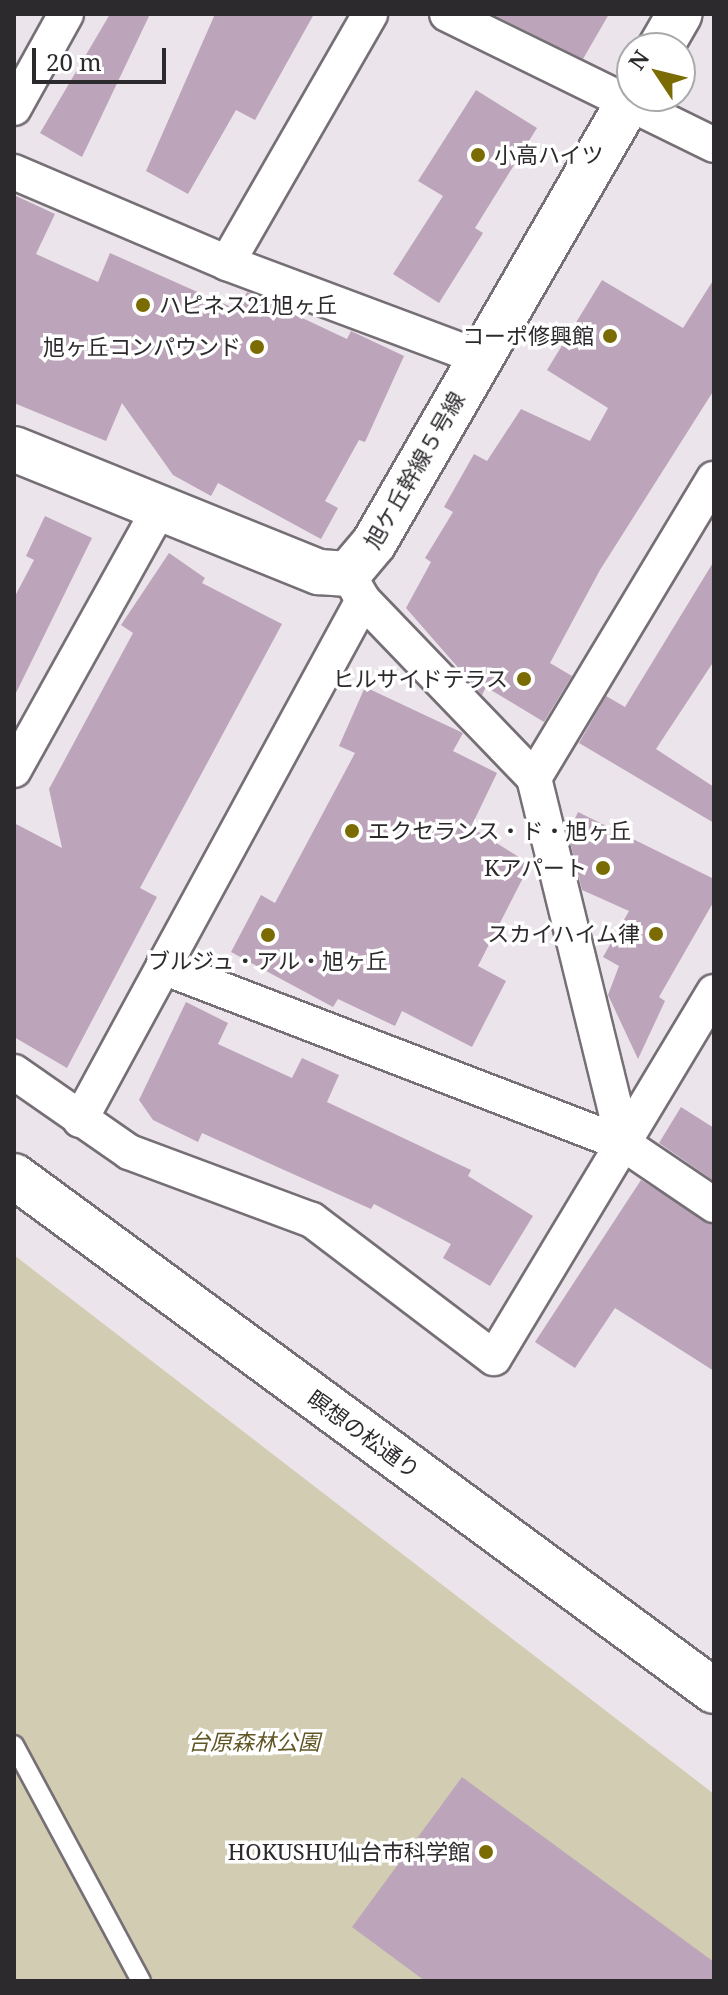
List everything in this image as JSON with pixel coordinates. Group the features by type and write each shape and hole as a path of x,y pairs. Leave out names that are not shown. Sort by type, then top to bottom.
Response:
{"street":[{"path":"14,108 66,14"},
{"path":"227,263 370,14"},
{"path":"447,14 616,91"},
{"path":"669,32 680,14"},
{"name":"旭ケ丘幹線５号線","path":"355,587 374,543 623,112"},
{"path":"656,112 714,145"},
{"path":"14,172 227,263 479,357"},
{"path":"14,449 158,511 355,587 534,778 624,1144"},
{"path":"534,778 714,479"},
{"path":"14,770 158,511"},
{"path":"80,1120 163,967 355,587"},
{"path":"163,967 624,1144 714,1205"},
{"path":"14,1072 129,1152 312,1220 494,1358 714,992"},
{"name":"瞑想の松通り","path":"14,1176 714,1691"}],"lane":[{"path":"14,1745 141,1981"}],"green space":[{"name":"台原森林公園","path":"14,1255 714,1794 714,1981 14,1981"}],"building":[{"path":"110,14 150,14 82,157 40,133"},
{"path":"215,14 314,14 255,120 236,110 188,194 146,171"},
{"path":"492,14 609,14 583,59"},
{"name":"小高ハイツ","path":"476,90 537,128 475,228 483,233 439,303 393,274 443,196 418,181"},
{"path":"14,195 55,214 36,254 98,282 110,253 238,310 247,292 347,339 351,331 404,356 365,442 359,440 325,501 338,508 321,539 218,483 211,496 173,475 122,403 106,441 14,403"},
{"path":"714,279 714,390 600,570 550,663 572,676 544,722 486,687 482,695 406,608 431,562 425,558 453,512 444,507 474,454 487,461 521,409 590,441 608,408 547,370 602,280 683,328"},
{"path":"45,516 92,538 14,697 14,598 34,560 26,556"},
{"path":"169,553 205,578 202,583 282,624 140,888 157,897 67,1068 14,1037 14,823 62,848 49,789 133,633 121,625"},
{"path":"714,561 714,661 656,749 714,787 714,823 579,743 606,696 625,707"},
{"path":"365,687 463,733 453,751 497,773 471,827 530,864 478,966 506,981 472,1047 402,1011 395,1026 338,999 333,1007 231,952 261,895 275,903 355,753 339,746"},
{"path":"578,812 714,879 714,901 659,997 665,1001 638,1059 608,995 619,966 603,957 629,911 582,890 568,834"},
{"path":"186,1002 228,1023 218,1044 292,1078 302,1058 339,1075 327,1102 471,1170 468,1176 533,1216 490,1286 443,1258 451,1244 374,1204 371,1209 202,1133 198,1142 153,1120 139,1100"},
{"path":"681,1107 714,1128 714,1181 659,1143"},
{"path":"641,1180 714,1225 714,1371 615,1308 575,1368 535,1342"},
{"name":"HOKUSHU仙台市科学館","path":"462,1777 714,1962 714,1981 425,1981 352,1927"}],"place":[{"name":"小高ハイツ","path":"478,155"},
{"name":"ハピネス21旭ヶ丘","path":"143,305"},
{"name":"コーポ修興館","path":"610,336"},
{"name":"旭ヶ丘コンパウンド","path":"257,347"},
{"name":"ヒルサイドテラス","path":"524,679"},
{"name":"エクセランス・ド・旭ヶ丘","path":"352,831"},
{"name":"Kアパート","path":"603,868"},
{"name":"スカイハイム律","path":"656,934"},
{"name":"ブルジュ・アル・旭ヶ丘","path":"268,935"},
{"name":"HOKUSHU仙台市科学館","path":"486,1852"}]}
